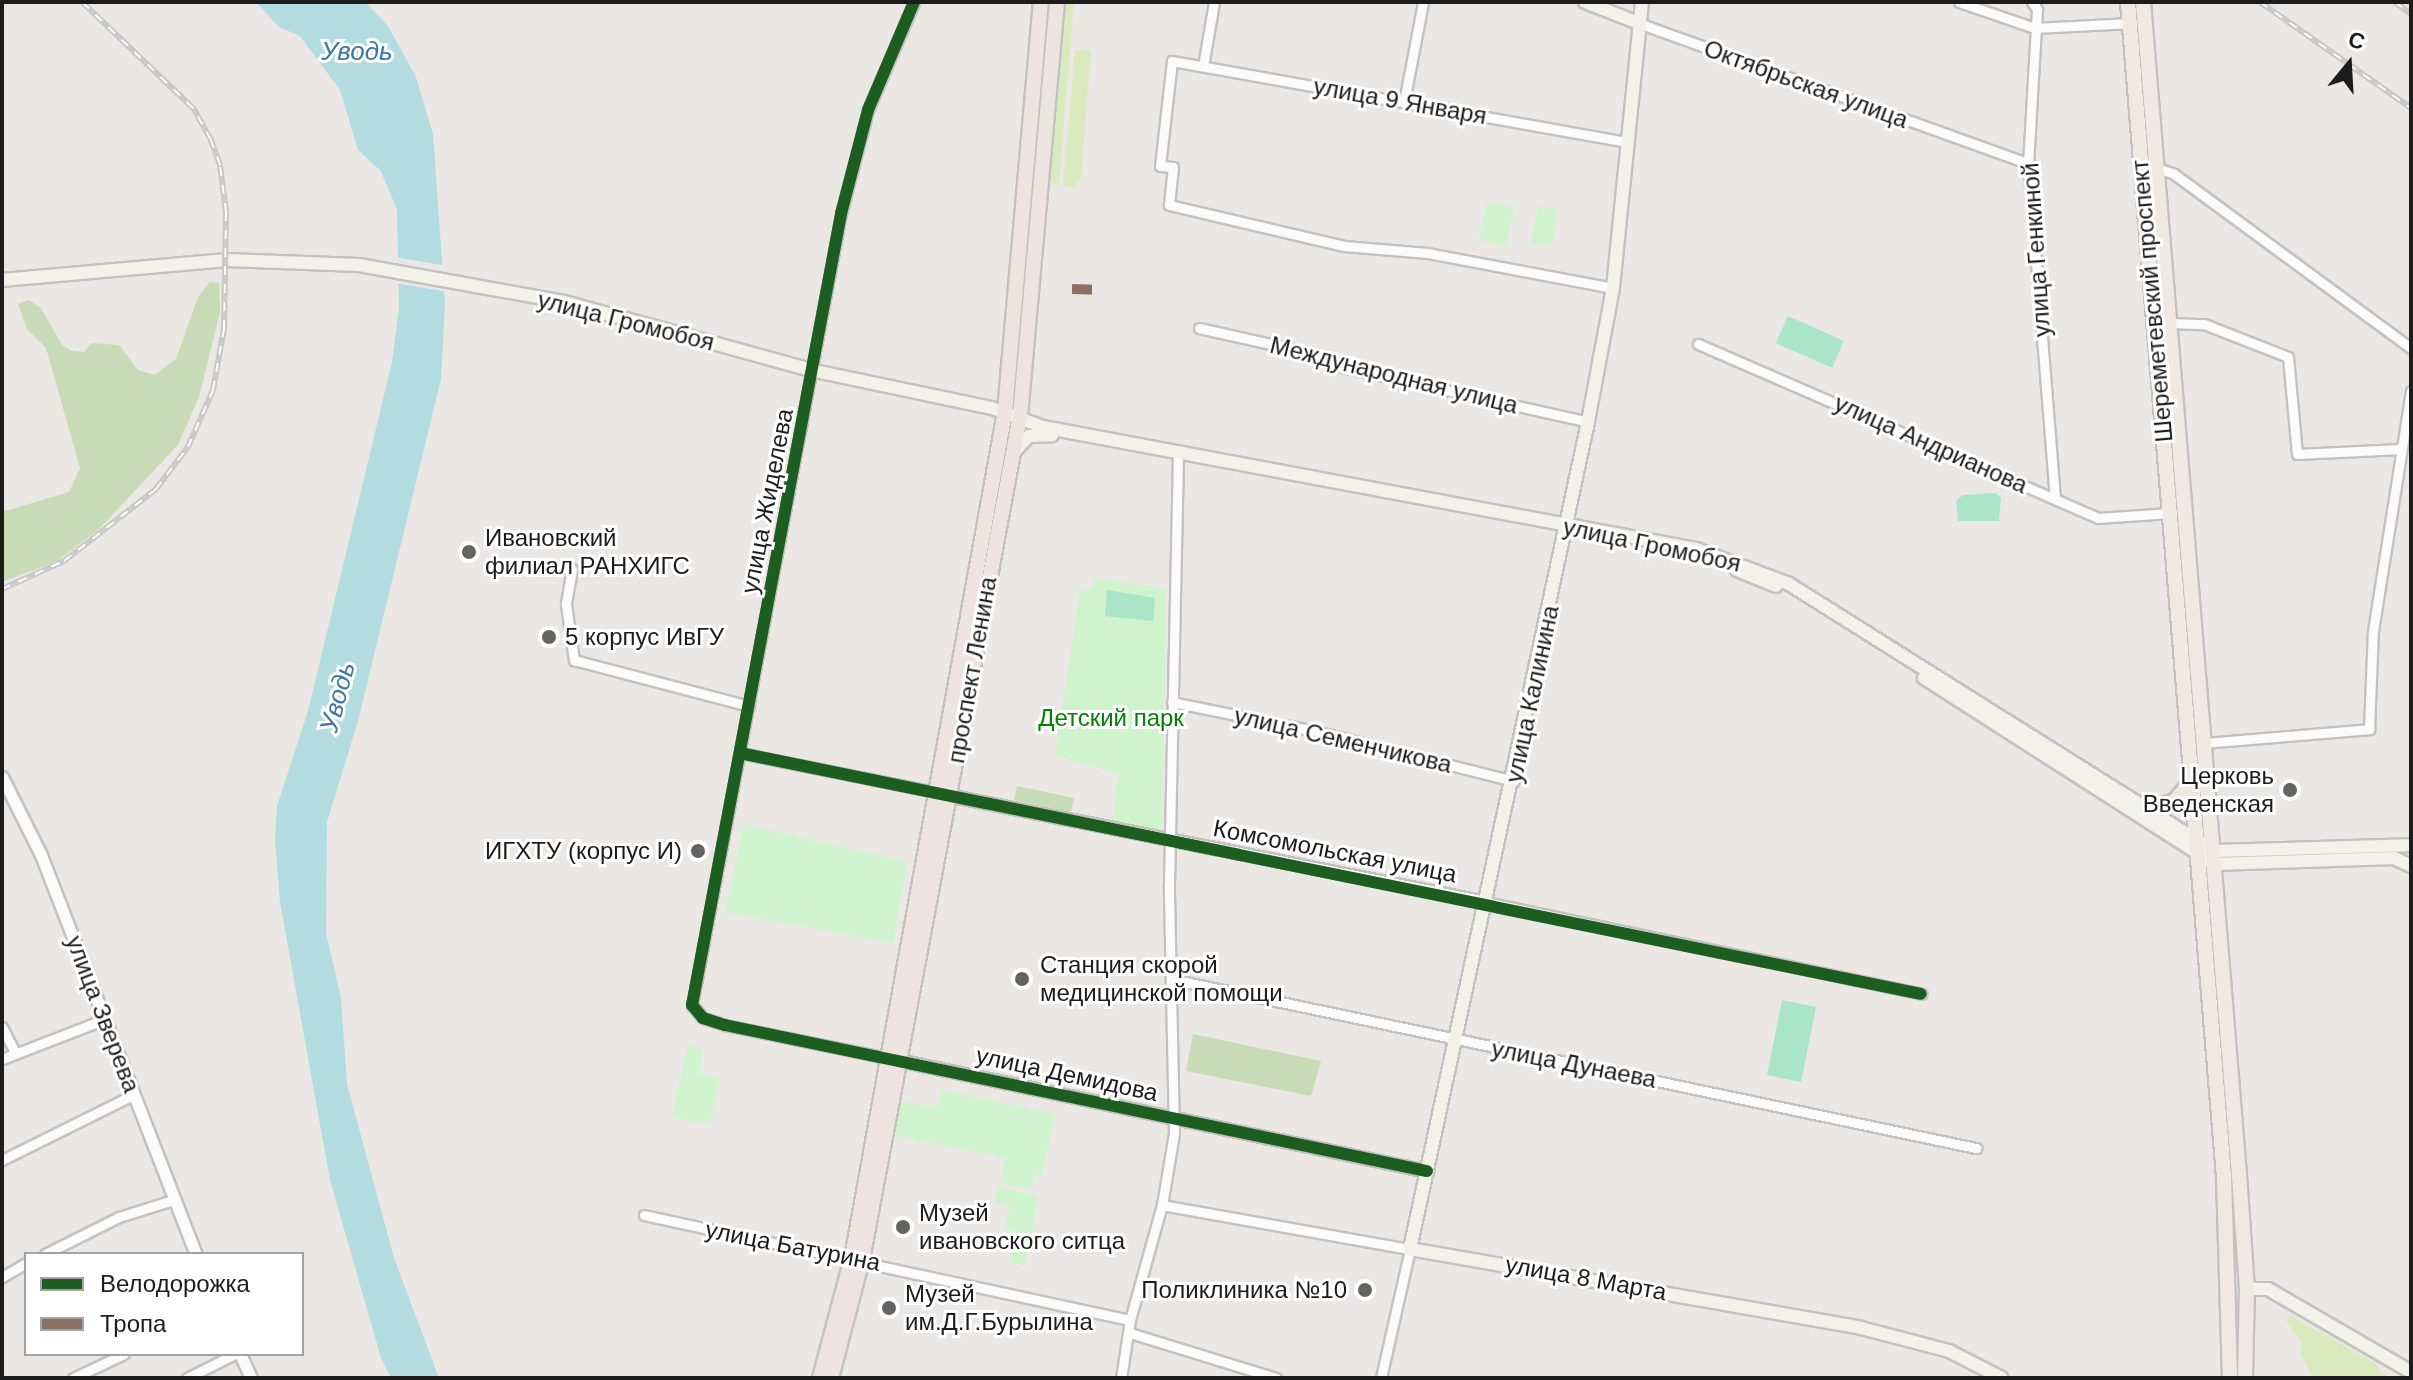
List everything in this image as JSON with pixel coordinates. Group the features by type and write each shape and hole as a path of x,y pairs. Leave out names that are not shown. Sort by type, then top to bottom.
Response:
{"highway":[{"name":"проспект Ленина","path":"942,794 1012,454 1012,414 1041,2"},
{"name":"проспект Ленина","path":"831,1378 857,1259 1012,414 1057,2"},
{"name":"проспект Ленина","path":"820,1378 857,1259"}],"main road":[{"name":"Октябрьская улица","path":"1585,2 1641,24"},
{"name":"улица Калинина","path":"1410,1249 1514,781 1567,530 1613,288 1642,2"},
{"name":"Шереметевский проспект","path":"2128,2 2213,1049 2233,1346 2230,1378"},
{"name":"Шереметевский проспект","path":"2143,2 2247,1289 2245,1378"},
{"path":"2141,169 2157,168"},
{"name":"улица Громобоя","path":"2,280 227,260 305,260 379,269 564,302 815,371 1012,414 1043,427 1177,457"},
{"path":"2154,325 2170,323"},
{"name":"улица Громобоя","path":"1012,414 1042,433 1567,530 1695,557 1776,586 2196,846"},
{"path":"1012,454 1029,436 1042,433"},
{"name":"улица Громобоя","path":"1567,530 1696,549 1764,571 2147,809 2196,846"},
{"path":"2176,600 2193,599"},
{"path":"2147,809 2174,802 2191,782"},
{"path":"2214,858 2411,845"},
{"path":"2196,846 2214,858 2394,858 2411,866"},
{"path":"2213,1049 2229,1047"},
{"path":"2218,1137 2235,1137"},
{"name":"улица 8 Марта","path":"1410,1249 1870,1330 1949,1351 2002,1378"},
{"path":"2247,1289 2268,1289 2411,1372"}],"street":[{"name":"улица Жиделева","path":"699,1015 692,1005 815,371 838,232 862,127 914,2"},
{"path":"1203,66 1214,2"},
{"path":"1404,102 1423,2"},
{"path":"1959,2 2035,28 2131,23"},
{"name":"улица Генкиной","path":"2032,2 2037,9 2028,163 2055,498"},
{"name":"Октябрьская улица","path":"1641,24 2028,163"},
{"name":"улица 9 Января","path":"1613,288 1428,253 1344,246 1169,205 1173,167 1160,166 1172,61 1629,142"},
{"path":"2157,168 2174,174 2411,348"},
{"path":"2170,323 2204,324 2288,357 2297,454 2401,449"},
{"name":"Международная улица","path":"1199,328 1324,356 1334,365 1588,422"},
{"name":"улица Андрианова","path":"1698,344 2098,518 2169,513"},
{"path":"2204,743 2369,729 2373,631 2411,391"},
{"path":"1121,1378 1130,1320 1162,1205 1174,1119 1171,842 1177,457"},
{"path":"572,569 566,604 574,660 749,706"},
{"name":"улица Семенчикова","path":"1172,702 1315,731 1514,781"},
{"name":"Комсомольская улица","path":"740,753 1171,842 1486,902 1921,994"},
{"name":"улица Зверева","path":"2,777 41,855 195,1252"},
{"name":"улица Дунаева","path":"1171,979 1976,1148"},
{"name":"улица Демидова","path":"699,1015 892,1059 1427,1171"},
{"path":"2,1059 105,1019"},
{"path":"2,1027 15,1053"},
{"path":"2,1160 133,1095"},
{"path":"49,1252 119,1217 173,1200"},
{"name":"улица 8 Марта","path":"1162,1205 1410,1249"},
{"name":"улица Батурина","path":"644,1215 1130,1320"},
{"name":"улица Калинина","path":"1381,1378 1410,1249"},
{"path":"2,1277 24,1264"},
{"path":"1130,1333 1276,1378"},
{"path":"73,1378 120,1356"},
{"path":"187,1378 234,1356"},
{"path":"239,1356 251,1378"}],"green space":[{"path":"1065,2 1074,2 1059,185 1049,182"},
{"path":"1075,50 1091,51 1081,178 1075,187 1063,186"},
{"path":"1487,202 1514,207 1506,246 1479,240"},
{"path":"1538,206 1559,210 1551,247 1531,243"},
{"path":"210,282 219,283 220,312 199,397 178,445 99,529 57,561 2,582 2,512 69,492 80,468 46,348 27,329 18,304 29,300 41,308 62,345 72,351 84,352 91,343 119,345 138,370 155,375 176,359 198,297"},
{"path":"1788,316 1844,341 1832,368 1776,343"},
{"path":"1995,493 2001,498 1999,521 1958,521 1956,501 1963,495"},
{"name":"Детский парк","path":"1095,578 1166,589 1161,835 1112,825 1118,774 1055,755 1080,590 1093,588"},
{"path":"1107,590 1155,598 1153,621 1105,616"},
{"path":"1017,786 1074,798 1071,812 1014,800"},
{"path":"744,824 907,862 893,943 725,912"},
{"path":"1782,1000 1816,1007 1801,1082 1767,1075"},
{"path":"1193,1034 1321,1061 1311,1096 1186,1071"},
{"path":"688,1045 703,1049 698,1073 720,1078 709,1125 672,1117"},
{"path":"941,1090 1055,1114 1042,1176 1034,1175 1031,1189 1000,1183 1005,1158 892,1135 899,1100 937,1108"},
{"path":"998,1187 1038,1196 1025,1266 1010,1262 1015,1231 1005,1228 1009,1207 995,1203"},
{"path":"2291,1316 2377,1364 2380,1372 2392,1378 2313,1378 2300,1353 2302,1343 2286,1321"}],"water":[{"name":"Уводь","path":"256,2 365,2 388,26 416,77 433,134 445,303 441,379 358,721 327,822 326,933 341,998 347,1084 394,1258 439,1378 391,1378 381,1358 330,1180 280,902 275,839 277,806 308,711 392,362 399,308 397,209 380,170 358,150 340,90 300,36 279,27"}],"pier":[{"path":"395,257 447,266 448,292 395,283"}],"railway":[{"path":"2,589 64,561 156,489 188,447 213,390 224,329 226,212 220,165 211,140 193,108 82,2"},
{"path":"2260,2 2411,108"},
{"path":"2395,2 2411,14"}],"marked path":[{"path":"1072,289 1095,290"}],"cycle path":[{"path":"914,2 868,110 841,214 692,1005 703,1018 725,1025 1427,1171"},
{"path":"740,753 1921,994"}],"place":[{"name":"Ивановский филиал РАНХИГС","path":"469,552"},
{"name":"5 корпус ИвГУ","path":"549,637"},
{"name":"Церковь Введенская","path":"2290,790"},
{"name":"ИГХТУ (корпус И)","path":"698,851"},
{"name":"Станция скорой медицинской помощи","path":"1022,979"},
{"name":"Музей ивановского ситца","path":"903,1227"},
{"name":"Поликлиника №10","path":"1365,1290"},
{"name":"Музей им.Д.Г.Бурылина","path":"889,1308"}]}
